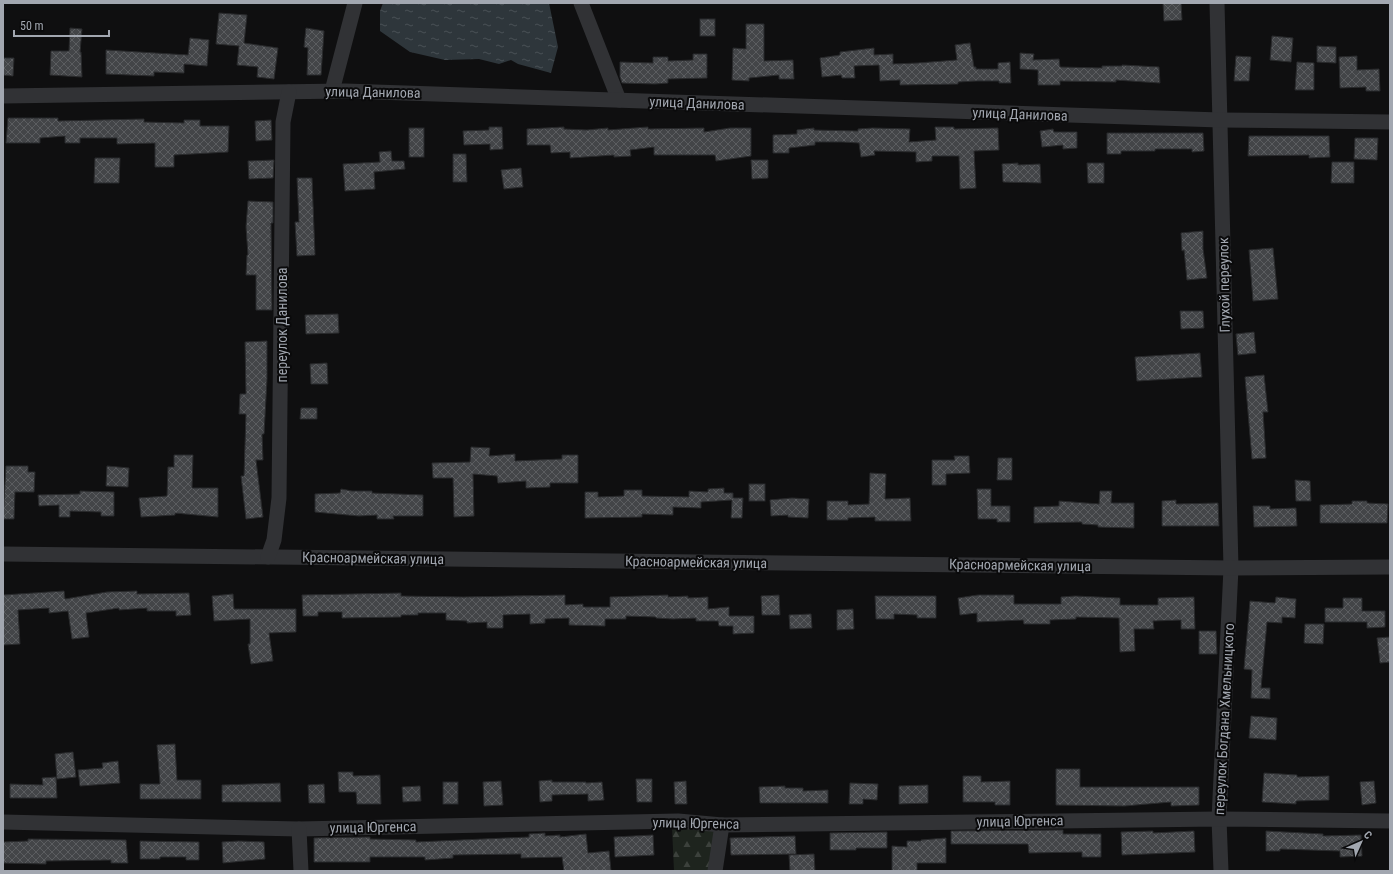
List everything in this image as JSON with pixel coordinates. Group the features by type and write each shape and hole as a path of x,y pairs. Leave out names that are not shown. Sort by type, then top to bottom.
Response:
{"street":[{"path":"332,91 355,3"},
{"path":"581,3 619,100"},
{"name":"Глухой переулок","path":"1217,3 1231,568"},
{"name":"улица Данилова","path":"3,96 332,91 1220,120 1390,122"},
{"name":"переулок Данилова","path":"268,557 274,540 279,498 284,122 288,92"},
{"name":"Красноармейская улица","path":"3,554 1231,568 1390,567"},
{"name":"переулок Богдана Хмельницкого","path":"1220,871 1219,819 1231,568"},
{"name":"улица Юргенса","path":"3,822 299,829 678,821 722,824 1219,819 1390,821"},
{"path":"714,871 722,824"},
{"path":"299,829 301,871"}],"green space":[{"path":"716,826 710,871 674,871 672,827"}],"water":[{"path":"383,3 549,3 558,47 551,73 518,64 511,60 499,64 479,59 445,60 410,52 380,31 380,11"}],"building":[{"path":"1163,3 1181,3 1182,20 1164,21"},
{"path":"219,13 247,15 244,43 278,48 274,79 257,77 258,67 237,65 239,46 216,44"},
{"path":"700,19 715,19 715,36 700,36"},
{"path":"746,24 764,24 764,61 793,60 794,79 779,79 779,75 749,78 749,81 732,80 733,48 746,49"},
{"path":"70,28 82,29 80,52 82,77 50,75 51,51 69,51"},
{"path":"306,28 324,31 321,75 307,75 308,48 304,47"},
{"path":"1272,36 1293,38 1291,62 1270,60"},
{"path":"190,38 209,40 207,66 184,64 184,73 154,72 154,76 106,74 106,50 188,55"},
{"path":"970,43 974,67 976,67 976,69 998,69 998,63 1010,62 1011,83 999,83 999,81 976,81 958,82 958,84 900,85 900,80 880,81 879,65 854,66 855,78 842,78 841,75 822,77 820,58 840,55 840,52 874,48 874,55 893,54 893,64 918,63 957,60 955,45"},
{"path":"1317,46 1336,47 1336,63 1317,62"},
{"path":"1020,53 1034,54 1033,60 1059,59 1060,67 1102,68 1102,66 1122,65 1159,67 1160,83 1116,80 1116,82 1060,81 1060,85 1038,85 1038,70 1020,69"},
{"path":"693,54 707,54 707,78 668,79 668,83 655,84 622,83 620,77 620,62 653,63 653,57 668,57 668,61 693,60"},
{"path":"1236,56 1251,57 1249,81 1234,81"},
{"path":"1357,56 1357,70 1379,69 1380,91 1366,91 1366,87 1340,88 1339,57"},
{"path":"3,58 14,58 13,76 3,75"},
{"path":"1297,62 1314,63 1314,90 1295,90"},
{"path":"8,118 58,118 58,121 144,119 144,122 184,123 184,120 200,120 200,126 229,126 228,152 174,155 174,167 155,167 155,143 117,144 117,138 80,138 80,143 65,143 65,136 40,138 40,143 6,143"},
{"path":"271,120 272,140 256,141 255,121"},
{"path":"489,127 502,127 503,149 490,150 490,144 464,145 463,131 489,130"},
{"path":"564,127 564,129 587,130 648,127 648,129 704,128 704,132 730,128 751,128 751,156 716,161 715,155 654,155 654,147 630,150 631,156 614,157 614,155 570,158 570,152 551,153 550,145 527,145 527,129"},
{"path":"935,127 954,127 954,129 998,128 999,150 974,151 976,188 960,189 959,156 932,156 932,161 916,162 916,152 874,151 875,155 861,157 859,143 843,142 815,142 815,145 789,148 789,153 773,153 773,135 797,134 797,130 814,128 814,130 858,131 858,129 873,128 910,129 909,142 936,140"},
{"path":"409,128 424,128 424,157 409,157"},
{"path":"1053,129 1054,132 1077,132 1077,148 1063,149 1063,145 1042,147 1040,131"},
{"path":"1107,133 1203,133 1204,151 1192,152 1192,149 1155,149 1155,151 1121,151 1121,154 1107,154"},
{"path":"1249,136 1329,136 1330,157 1309,158 1309,155 1248,156"},
{"path":"1355,138 1378,138 1377,160 1354,159"},
{"path":"391,151 392,161 404,161 405,169 374,172 375,189 345,191 343,164 380,162 379,152"},
{"path":"453,154 466,154 467,182 453,182"},
{"path":"95,158 120,158 119,183 94,183"},
{"path":"274,160 273,178 249,179 248,161"},
{"path":"751,160 768,160 768,178 752,179"},
{"path":"1332,162 1354,162 1354,183 1331,183"},
{"path":"1018,163 1018,165 1040,164 1041,183 1003,182 1002,164"},
{"path":"1087,163 1104,163 1104,183 1088,183"},
{"path":"521,168 523,187 504,189 501,170"},
{"path":"297,178 312,178 315,255 297,256 295,222 299,222"},
{"path":"248,201 273,202 273,223 271,223 272,310 256,310 256,275 246,275 248,255 246,227"},
{"path":"1203,231 1203,249 1207,278 1187,280 1184,250 1182,251 1181,233"},
{"path":"1273,248 1278,299 1253,301 1249,250"},
{"path":"1180,311 1203,311 1204,328 1181,329"},
{"path":"338,314 339,333 306,334 305,315"},
{"path":"1254,332 1256,353 1238,355 1236,334"},
{"path":"267,341 267,379 264,434 262,434 263,460 256,460 263,517 246,519 241,476 244,476 246,414 239,414 240,394 246,394 245,342"},
{"path":"1200,353 1202,377 1137,381 1135,357"},
{"path":"327,363 328,384 311,384 310,364"},
{"path":"1264,375 1268,412 1263,412 1266,458 1252,459 1245,377"},
{"path":"301,408 317,408 317,419 300,419"},
{"path":"471,447 490,448 489,456 515,454 515,461 562,459 562,455 578,455 578,483 550,483 550,487 526,488 526,481 498,483 497,476 473,474 474,516 454,517 453,478 433,478 432,463 470,462"},
{"path":"174,455 193,455 192,488 218,488 218,517 175,513 175,515 141,517 139,498 167,496 168,467 174,467"},
{"path":"954,456 969,456 970,473 946,474 946,485 932,485 932,460 955,460"},
{"path":"998,458 1012,458 1012,480 997,480"},
{"path":"6,466 28,466 28,472 35,472 34,492 15,492 14,519 3,519"},
{"path":"107,466 129,468 128,487 106,486"},
{"path":"870,473 886,474 885,499 910,498 911,521 875,521 875,517 848,518 848,520 827,520 827,501 848,501 848,505 869,504"},
{"path":"1295,480 1310,481 1311,501 1296,501"},
{"path":"749,484 765,484 765,501 749,501"},
{"path":"724,488 724,493 733,493 733,498 743,498 742,518 731,518 732,500 701,502 701,508 673,507 673,515 642,514 642,517 585,518 585,492 598,492 598,497 624,496 624,490 642,490 642,496 689,497 689,491 708,492 708,489"},
{"path":"341,489 352,491 372,491 372,493 423,495 423,516 393,516 394,519 377,519 377,515 359,516 315,512 315,494 340,493"},
{"path":"977,489 991,489 991,506 1010,506 1010,522 997,522 997,519 978,519"},
{"path":"80,491 114,492 114,516 101,516 101,512 70,511 70,517 59,517 59,505 39,506 38,495 80,494"},
{"path":"1100,491 1112,491 1111,503 1134,503 1134,528 1098,527 1098,525 1082,524 1082,522 1034,523 1034,507 1059,506 1059,501 1099,504"},
{"path":"792,498 809,499 808,518 788,517 788,515 771,516 770,500"},
{"path":"1176,500 1176,504 1218,503 1219,526 1162,526 1162,501"},
{"path":"1352,501 1367,501 1367,503 1388,504 1387,523 1320,523 1320,505 1352,504"},
{"path":"1253,506 1270,506 1270,509 1296,508 1297,526 1254,527"},
{"path":"64,591 65,599 107,592 137,591 137,594 189,593 191,615 176,616 176,611 147,611 147,608 119,610 119,608 86,613 89,637 72,639 68,611 49,613 49,608 18,610 20,644 3,645 3,595"},
{"path":"401,593 401,596 463,597 565,595 565,605 583,604 583,607 610,607 610,597 668,595 668,597 688,596 688,598 708,597 708,609 729,607 729,616 754,616 754,633 733,634 733,626 719,626 718,621 696,621 696,618 673,619 626,616 626,619 605,619 605,626 569,625 569,618 545,619 545,623 530,624 530,614 503,615 503,628 487,628 487,622 467,623 467,621 446,620 446,613 418,613 418,615 401,615 401,617 342,618 342,612 318,612 318,616 303,616 302,595"},
{"path":"233,594 234,609 296,609 296,632 269,633 273,661 251,664 248,644 250,644 250,619 214,621 212,596"},
{"path":"779,595 780,615 762,615 761,596"},
{"path":"978,595 1014,595 1014,604 1061,604 1061,597 1075,596 1120,598 1120,605 1158,605 1158,598 1194,597 1195,629 1181,629 1181,620 1153,621 1154,629 1134,629 1135,651 1120,652 1119,618 1076,617 1076,619 1050,620 1050,624 1024,624 1023,620 977,622 977,613 960,615 958,598"},
{"path":"875,596 936,596 936,618 917,618 917,615 894,614 894,619 876,619"},
{"path":"1276,597 1296,599 1295,618 1282,617 1282,623 1267,622 1261,688 1270,688 1270,699 1251,698 1252,670 1244,669 1250,601 1275,603"},
{"path":"1343,598 1362,598 1362,611 1385,611 1385,627 1367,628 1367,622 1325,622 1325,608 1343,608"},
{"path":"853,609 854,629 837,630 837,610"},
{"path":"811,614 812,628 790,629 789,615"},
{"path":"1305,624 1324,624 1323,644 1304,643"},
{"path":"1199,631 1216,631 1217,654 1199,654"},
{"path":"1390,637 1390,662 1380,663 1377,638"},
{"path":"1251,716 1277,718 1276,740 1249,738"},
{"path":"175,744 177,780 201,780 201,799 140,799 140,784 160,784 157,745"},
{"path":"73,752 76,777 57,779 55,754"},
{"path":"118,761 120,783 80,786 78,770 103,768 102,763"},
{"path":"1056,769 1080,769 1080,787 1199,787 1199,805 1171,806 1171,802 1124,806 1056,805"},
{"path":"338,772 353,772 353,776 380,775 381,804 357,804 356,792 339,792"},
{"path":"1264,773 1297,775 1297,777 1329,776 1329,800 1296,801 1296,804 1262,802"},
{"path":"963,776 981,776 981,782 1010,781 1010,805 995,805 995,802 963,802"},
{"path":"56,777 57,798 10,798 10,784 43,785 42,778"},
{"path":"636,779 652,779 652,802 637,802"},
{"path":"552,780 552,782 602,782 604,800 588,801 588,794 552,795 552,801 540,802 539,781"},
{"path":"501,781 503,805 484,806 483,782"},
{"path":"686,781 687,804 675,804 674,782"},
{"path":"1374,781 1376,803 1362,805 1360,782"},
{"path":"443,782 458,782 458,804 443,804"},
{"path":"280,783 281,802 222,802 222,785"},
{"path":"850,783 878,784 877,800 863,799 863,804 849,804"},
{"path":"324,784 325,803 309,803 308,785"},
{"path":"928,785 928,803 899,804 899,786"},
{"path":"420,786 421,801 403,802 402,787"},
{"path":"785,786 785,788 803,788 803,791 828,790 828,803 760,803 759,787"},
{"path":"1063,830 1063,834 1101,834 1101,857 1082,857 1082,852 1029,853 1028,844 951,844 951,831"},
{"path":"1153,831 1153,833 1194,831 1195,852 1122,855 1121,832"},
{"path":"1266,831 1323,834 1323,836 1361,835 1362,856 1340,857 1340,851 1280,849 1280,851 1266,851"},
{"path":"887,832 887,848 830,850 830,833"},
{"path":"545,833 545,836 560,835 560,837 586,834 588,853 609,851 611,871 564,871 562,857 521,858 521,854 453,855 453,858 425,860 425,857 370,857 370,862 314,862 314,838 370,837 370,839 416,840 416,842 529,837 529,834"},
{"path":"653,835 654,855 615,857 614,837"},
{"path":"795,836 796,854 731,855 730,838"},
{"path":"946,838 946,863 917,863 917,871 892,871 892,846 907,847 907,841"},
{"path":"28,839 126,840 128,863 111,863 111,860 46,861 46,864 3,863 3,842 28,841"},
{"path":"140,841 199,842 199,860 186,860 186,857 140,859"},
{"path":"222,842 264,842 265,859 223,863"},
{"path":"814,854 815,871 790,871 789,855"}]}
